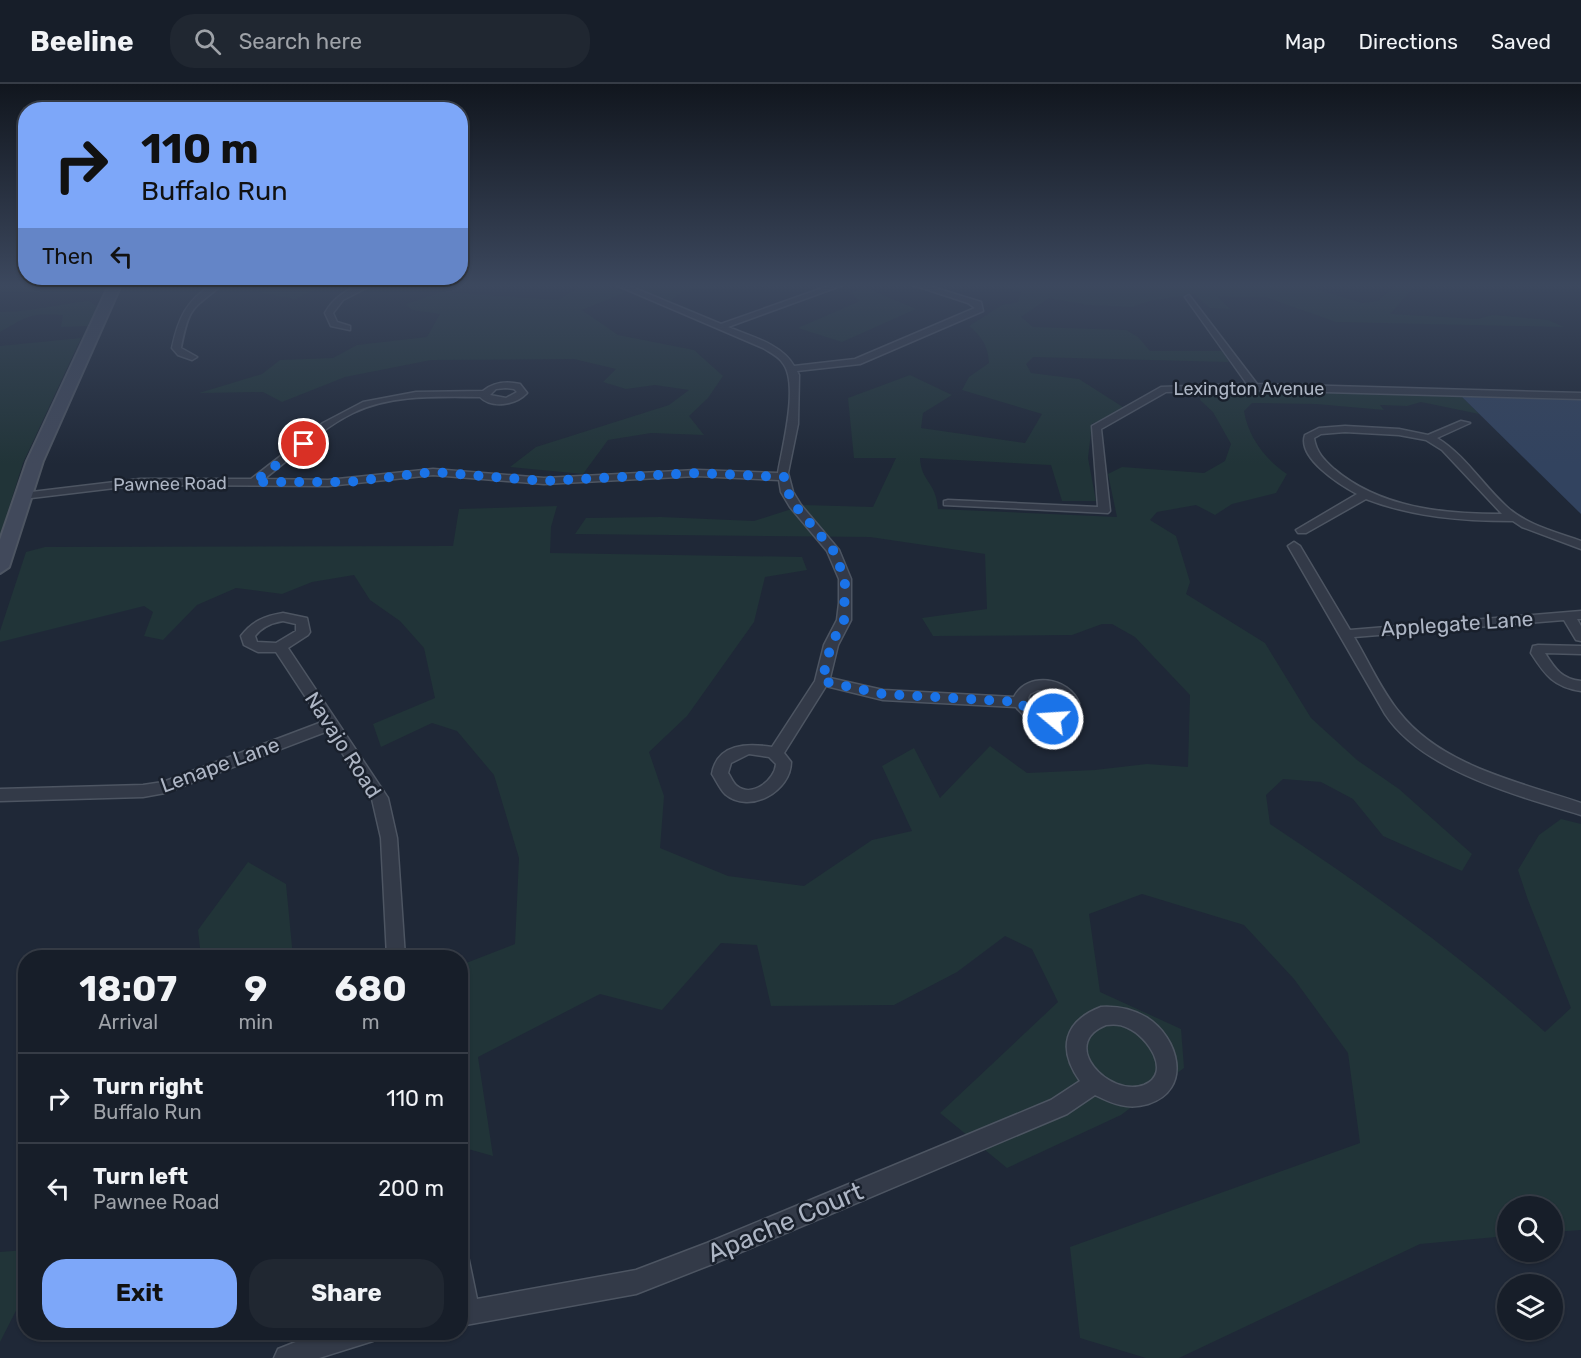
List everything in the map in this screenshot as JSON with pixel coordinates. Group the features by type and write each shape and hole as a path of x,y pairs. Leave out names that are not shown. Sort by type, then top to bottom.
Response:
{"main road":[{"path":"0,567 35,461 89,344"}],"street":[{"path":"177,344 176,348 181,353 192,357"},
{"path":"759,344 774,351 792,369 793,424 784,477 791,501 833,550 845,579 844,620 831,645 822,681 775,755"},
{"path":"792,369 857,362 898,344"},
{"path":"1223,344 1254,387"},
{"name":"Lexington Avenue","path":"948,503 1104,511 1096,428 1164,389 1254,387 1581,396"},
{"path":"254,482 338,418 364,405 412,395 484,394"},
{"path":"1429,438 1465,423"},
{"path":"1515,518 1448,514 1366,494 1340,480 1317,459 1308,440 1312,434 1327,429 1399,432 1429,438 1446,448 1492,500 1515,518 1581,545"},
{"name":"Pawnee Road","path":"23,496 140,482 338,482 433,472 544,481 697,473 784,477"},
{"path":"1302,530 1366,494"},
{"name":"Applegate Lane","path":"1294,546 1399,724 1423,746 1466,767 1581,809"},
{"name":"Applegate Lane","path":"1346,634 1575,616 1581,637"},
{"name":"Navajo Road","path":"280,647 380,798 389,838 396,950"},
{"path":"1581,650 1538,649 1538,653 1557,681 1565,685 1581,686"},
{"path":"822,681 883,694 1020,702"},
{"name":"Lenape Lane","path":"0,795 143,791 165,787 330,724"},
{"path":"1101,1016 1128,1018 1145,1027 1159,1041 1167,1058 1166,1075 1151,1093 1123,1097 1094,1083 1081,1068 1075,1051 1077,1035 1086,1023 1101,1016"},
{"name":"Apache Court","path":"468,1313 636,1282 707,1256 1059,1107 1094,1083"},
{"path":"287,1358 333,1340"}],"green space":[{"path":"78,344 23,463 0,536 0,346"},
{"path":"666,344 694,350 723,376 708,398 689,416 704,435 651,433 608,440 583,474 510,467 536,447 669,405 689,390 655,385 626,389 603,382 616,369 574,359 431,360 345,377 282,402 263,392 199,393 262,374 280,360 333,358 357,345"},
{"path":"985,344 1144,344 1150,351 1222,351 1229,362 1033,357 1026,364 1031,373 1079,379 1126,409 1092,424 1088,458 1096,501 1062,501 1051,465 920,458 923,472 937,500 938,509 1117,517 1108,474 1122,467 1204,473 1225,461 1231,444 1213,412 1200,400 1201,391 1458,393 1479,414 1421,402 1407,406 1380,405 1384,410 1316,404 1252,403 1244,411 1249,430 1265,455 1287,474 1276,493 1232,504 1215,515 1196,505 1157,512 1150,520 1176,536 1190,582 1186,594 1265,643 1311,718 1357,760 1399,789 1472,854 1462,871 1383,836 1353,799 1321,782 1283,779 1266,795 1270,824 1412,923 1479,975 1545,1032 1571,1008 1518,870 1539,835 1561,819 1581,824 1581,1230 1563,1231 1563,1196 1497,1196 1497,1237 1420,1244 1179,1358 1146,1358 1080,1338 1070,1247 1360,1143 1348,1053 1294,979 1244,925 1142,894 1089,914 1100,992 1181,1029 1184,1068 1121,1115 1007,1168 940,1113 1058,1002 1032,949 1005,936 957,972 894,1005 771,1006 757,945 721,943 662,1010 600,994 478,1057 493,1156 468,1149 468,962 515,944 519,858 494,775 457,731 432,723 381,747 373,724 435,698 424,648 400,621 370,600 354,575 312,582 282,594 236,588 197,605 163,640 144,636 153,612 144,606 0,642 0,631 26,552 45,547 453,546 459,509 557,506 551,527 550,553 802,557 807,570 765,577 754,622 687,716 649,752 664,796 660,848 728,876 804,886 872,840 912,831 882,766 914,748 940,798 990,746 1027,773 1095,770 1147,764 1188,767 1190,695 1135,637 1112,624 1102,624 1072,635 933,636 922,618 987,609 985,554 870,537 575,534 586,518 661,517 754,521 804,505 873,507 896,458 854,458 848,398 910,375 952,395 923,413 921,428 1025,443 1042,414 962,390 969,377 989,363"},
{"path":"248,862 286,884 292,950 200,950 198,930"},
{"path":"18,1251 18,1307 0,1342 0,1252"}],"water":[{"path":"1458,393 1581,396 1581,514"}],"route":[{"path":"304,444 254,482 348,482 433,472 544,481 697,473 784,477 791,501 833,550 845,579 844,620 831,645 822,681 883,694 1020,702 1023,708 1036,716 1053,719"}]}
